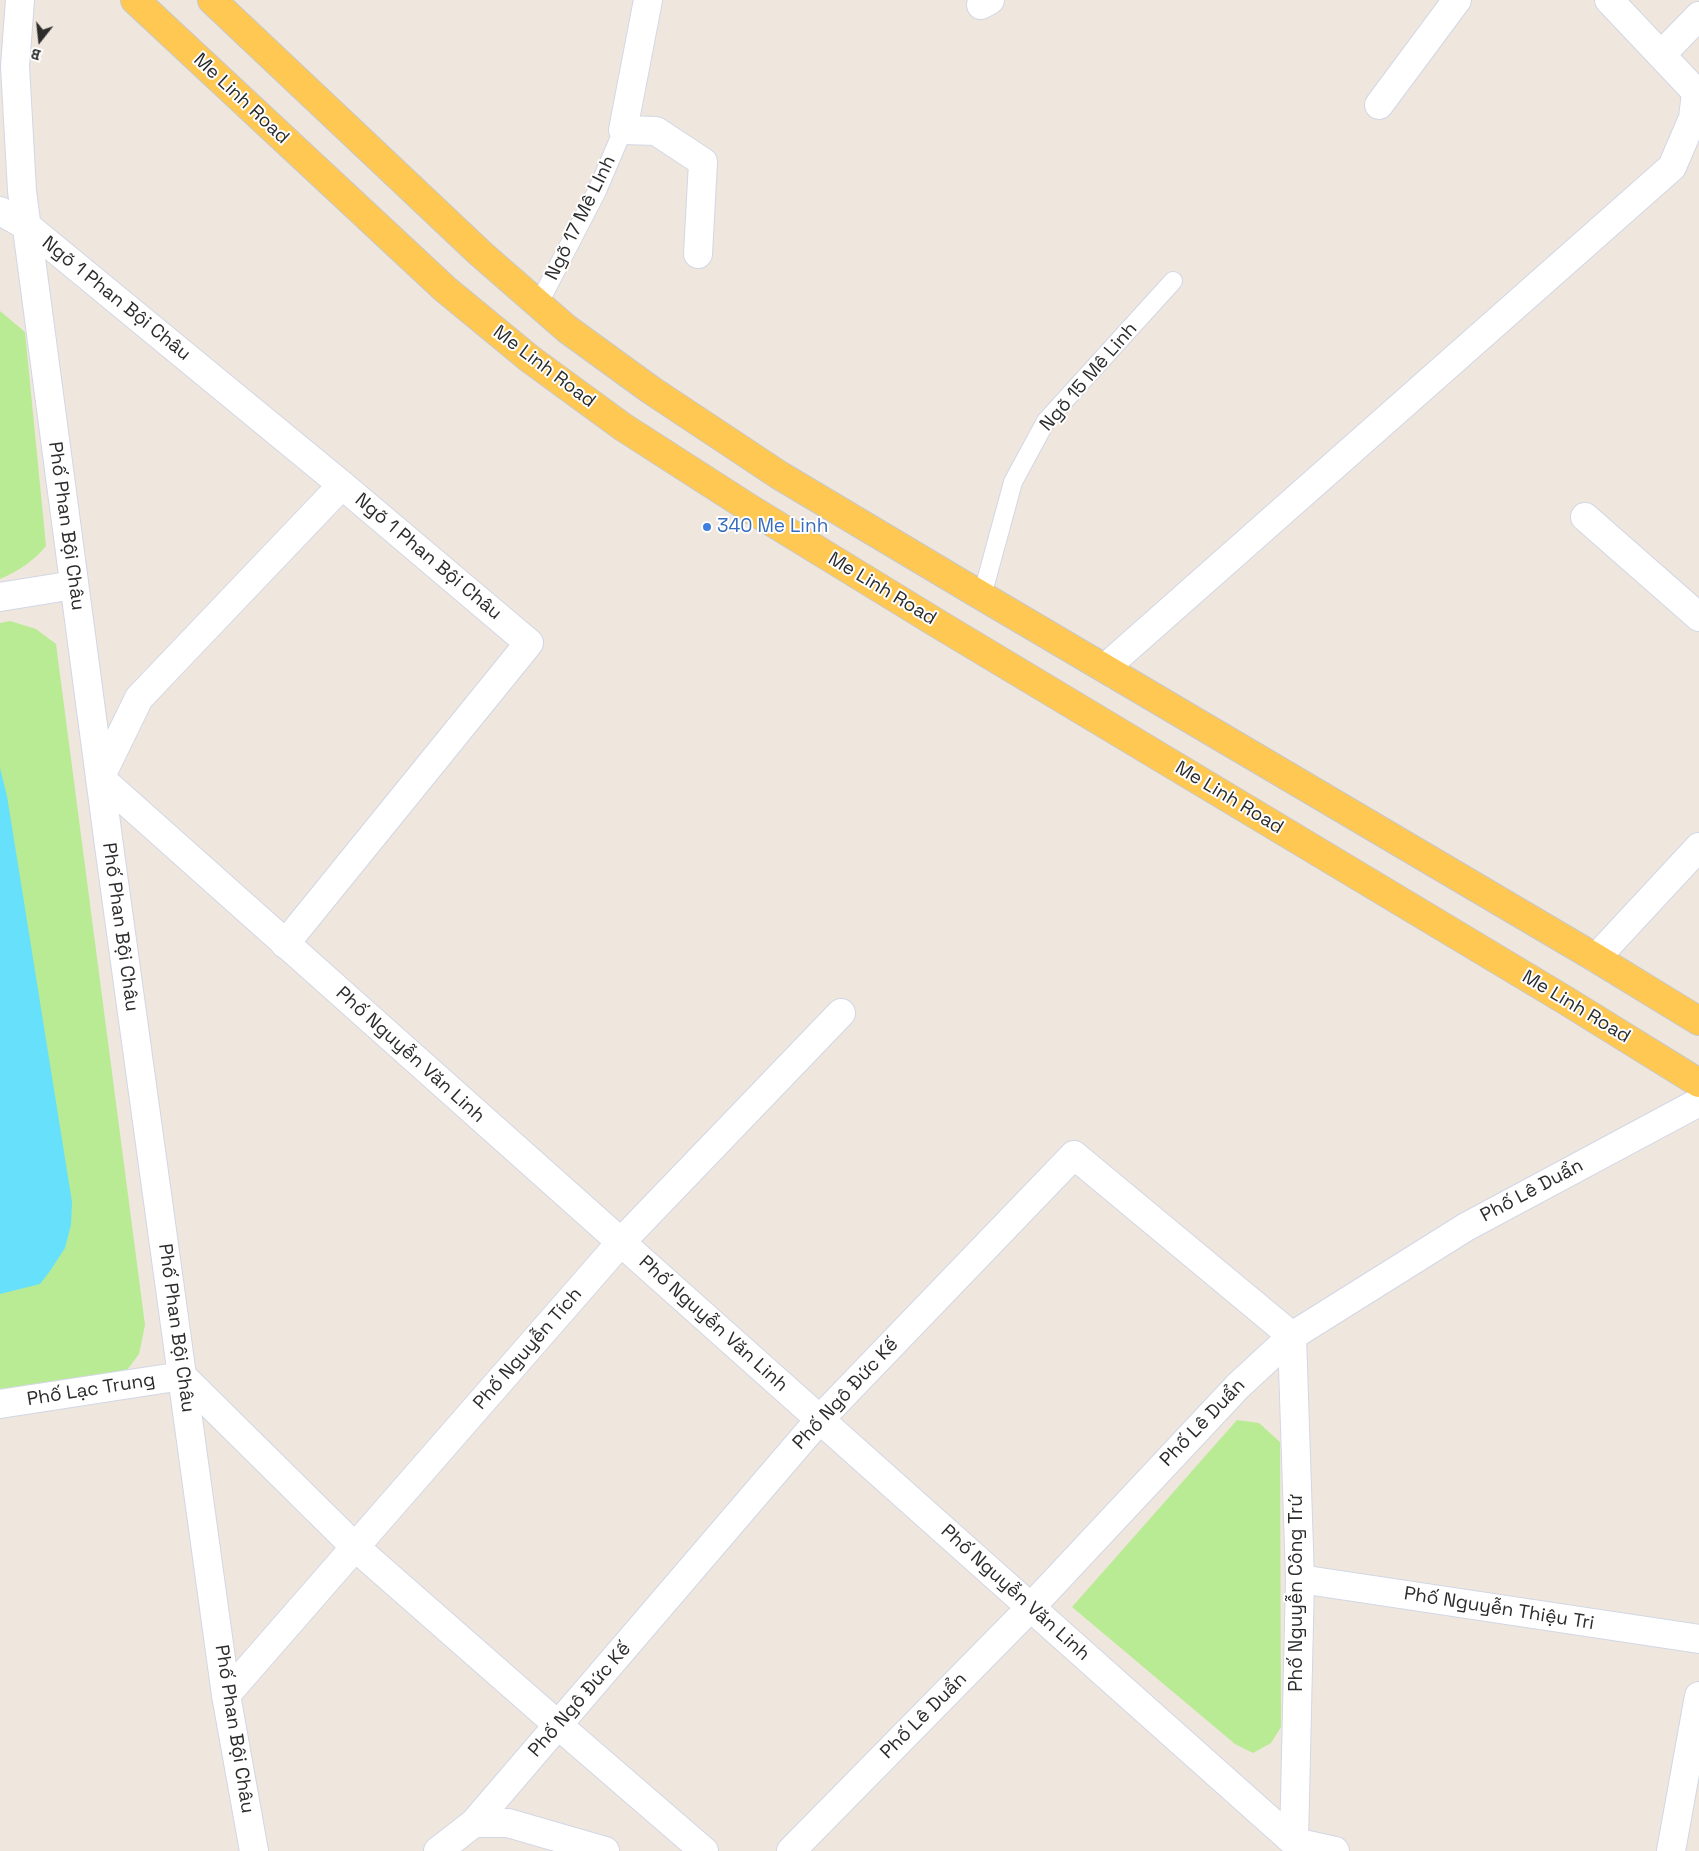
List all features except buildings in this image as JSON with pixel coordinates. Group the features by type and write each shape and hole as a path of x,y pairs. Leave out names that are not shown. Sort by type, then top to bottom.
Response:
{"main road":[{"name":"Me Linh Road","path":"135,0 445,289 530,359 623,427 749,508 890,594 1548,989 1699,1083"},
{"path":"212,0 474,248 538,305 567,329 651,390 780,475 1596,958 1699,1021"}],"street":[{"name":"Phố Phan Bội Châu","path":"20,0 15,66 22,191 100,778 226,1695 254,1851"},
{"path":"648,0 623,130 656,131 703,162 698,254"},
{"path":"1378,105 1458,0"},
{"path":"1105,668 1672,167 1694,118 1696,92 1610,0"},
{"path":"1661,54 1699,16"},
{"name":"Ngõ 1 Phan Bội Châu","path":"0,211 27,226 342,485 529,643 285,944"},
{"path":"100,778 139,698 342,485"},
{"path":"1585,517 1699,617"},
{"path":"0,598 74,585"},
{"name":"Phố Nguyễn Văn Linh","path":"100,778 1031,1608 1294,1846 1335,1851"},
{"path":"1596,958 1699,847"},
{"name":"Phố Nguyễn Tích","path":"226,1695 621,1242 842,1012"},
{"name":"Phố Lê Duẩn","path":"791,1851 1031,1608 1238,1386 1292,1336 1466,1226 1699,1102"},
{"name":"Phố Ngô Đức Kế","path":"438,1851 474,1823 820,1420 1074,1156 1292,1336"},
{"name":"Phố Nguyễn Công Trứ","path":"1292,1336 1300,1579 1294,1846"},
{"path":"182,1376 355,1547 558,1726 704,1851"},
{"name":"Phố Lạc Trung","path":"0,1404 182,1376"},
{"name":"Phố Nguyễn Thiệu Tri","path":"1300,1579 1699,1639"},
{"path":"1671,1851 1699,1696"},
{"path":"474,1823 508,1824 605,1851"}],"lane":[{"name":"Ngõ 17 Mê LInh","path":"538,305 597,191 623,130"},
{"name":"Ngõ 15 Mê Linh","path":"982,596 1013,482 1046,421 1173,281"}],"green space":[{"path":"0,311 25,332 46,546 25,566 0,579"},
{"path":"10,621 36,629 56,644 145,1325 139,1354 127,1370 0,1389 0,623"},
{"path":"1237,1420 1259,1423 1280,1442 1281,1727 1271,1743 1253,1753 1235,1744 1072,1607"}],"water":[{"path":"0,768 7,796 72,1202 71,1225 65,1248 40,1284 0,1294"}],"place":[{"name":"340 Me Linh","path":"707,527"}]}
